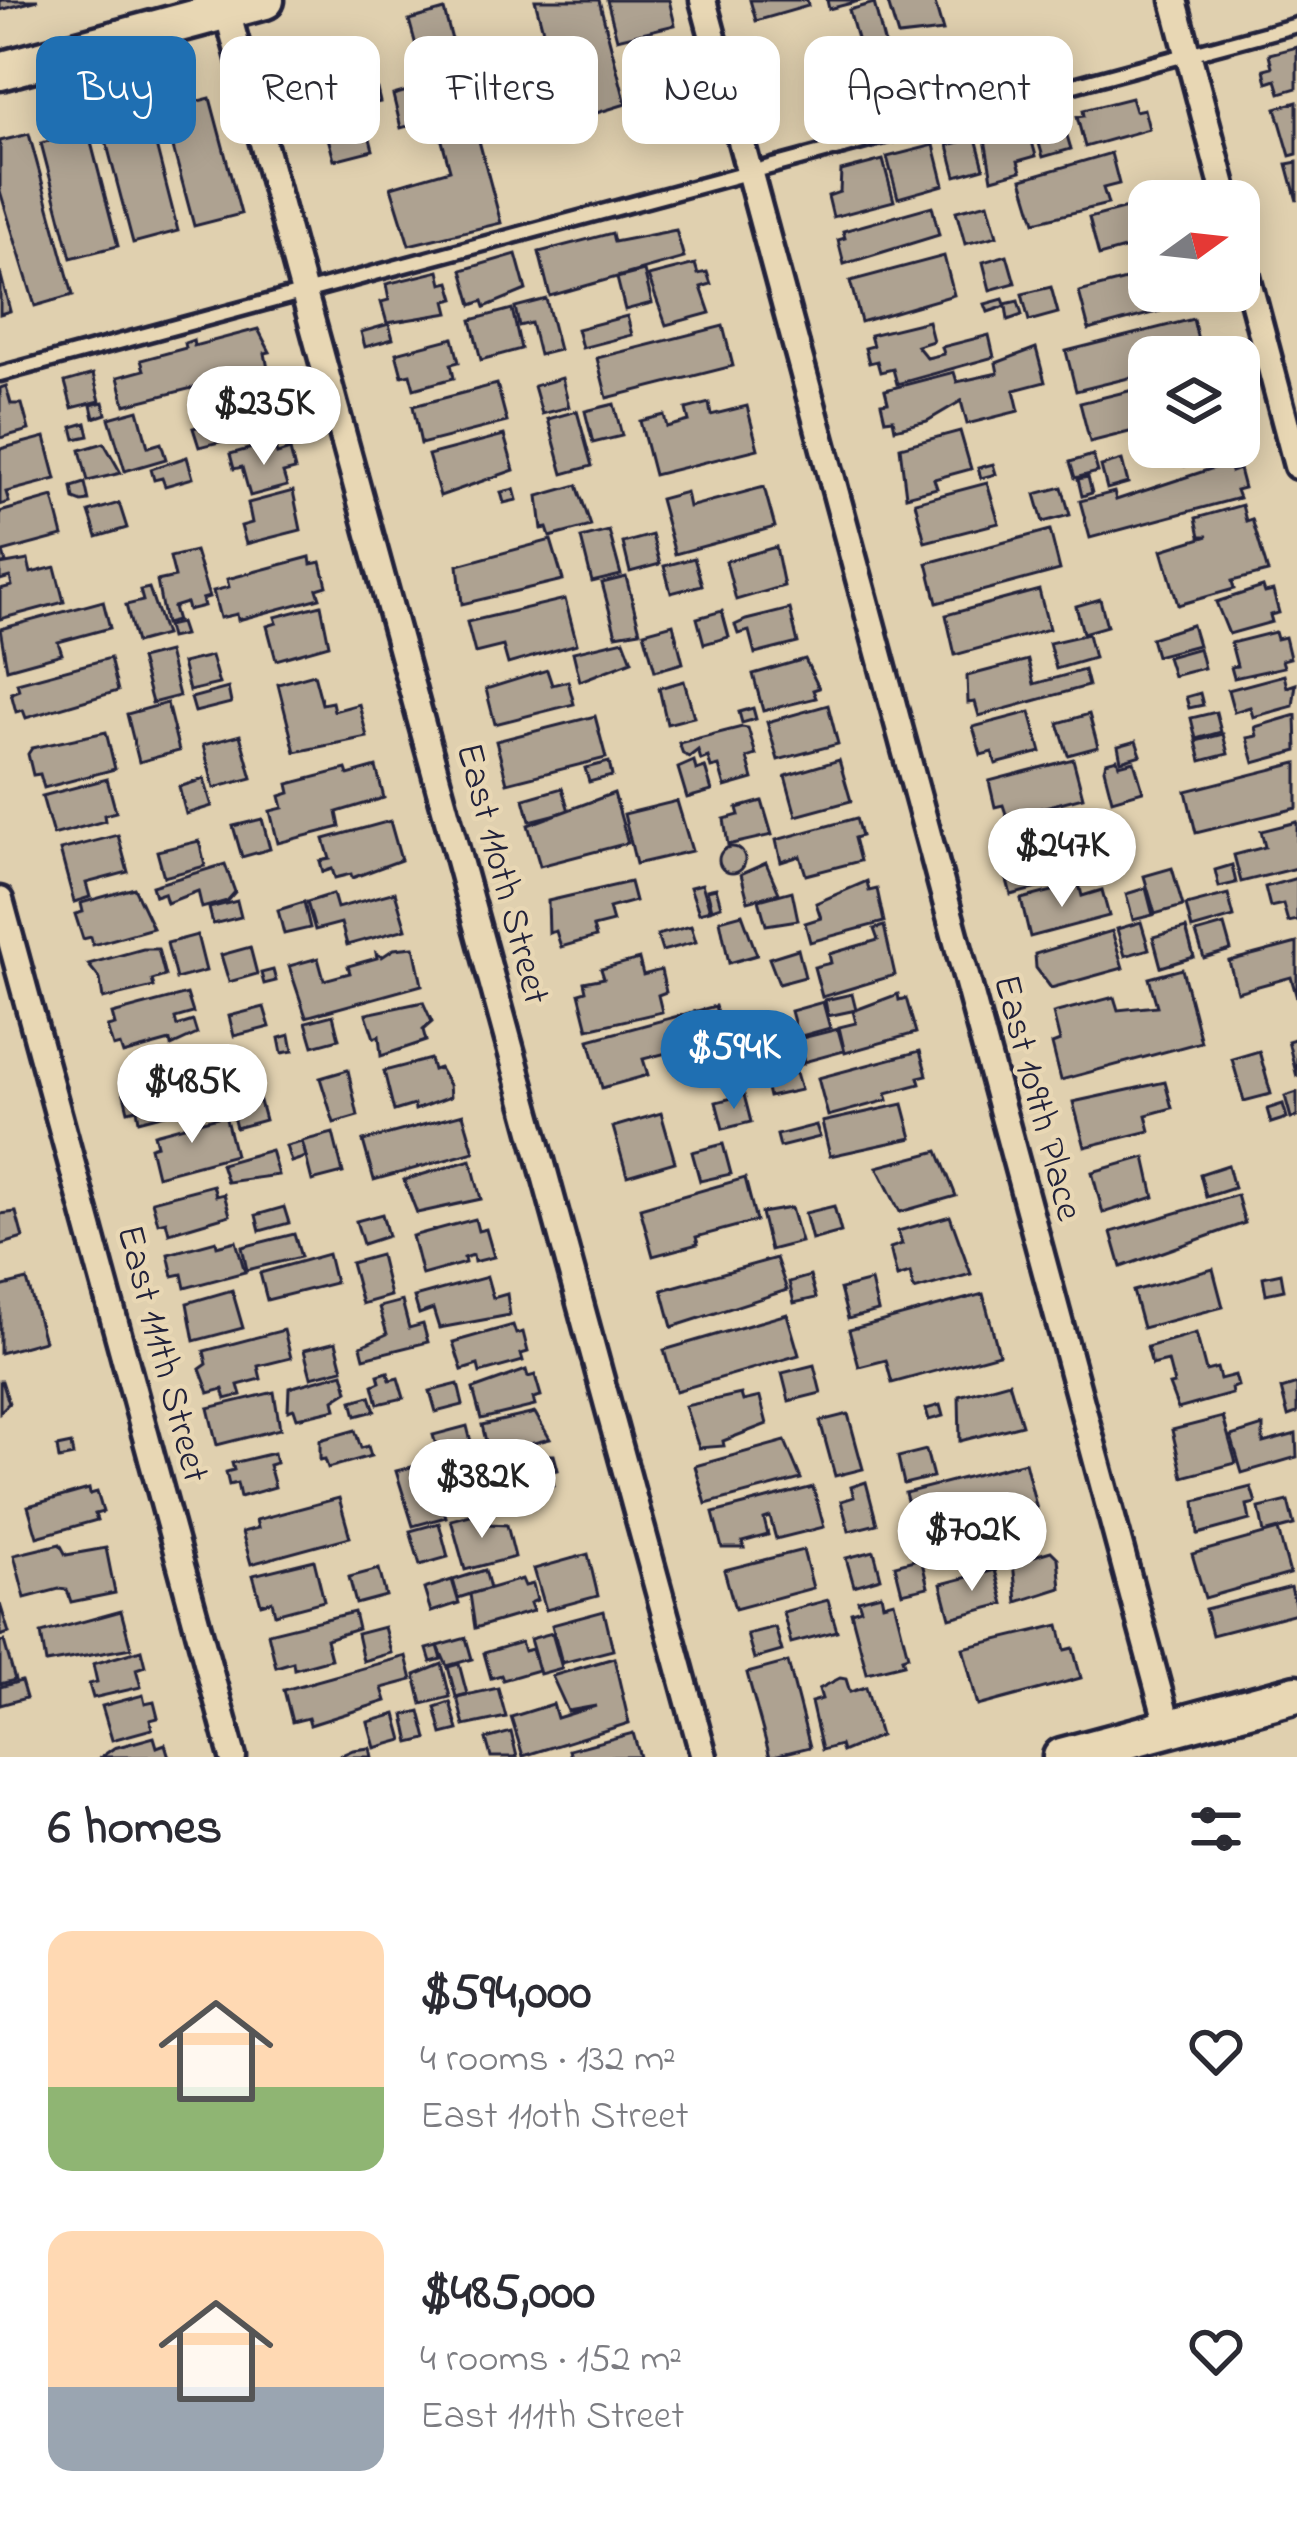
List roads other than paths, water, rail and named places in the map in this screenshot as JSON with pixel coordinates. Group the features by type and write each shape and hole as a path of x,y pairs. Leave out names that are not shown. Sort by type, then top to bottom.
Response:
{"main road":[{"path":"0,70 226,5 265,0"},
{"path":"1062,1757 1297,1694"}],"street":[{"name":"East 109th Place","path":"703,0 1169,1729"},
{"path":"1174,0 1221,180"},
{"name":"East 110th Street","path":"226,5 704,1757"},
{"path":"1256,312 1297,466"},
{"name":"East 111th Street","path":"0,899 233,1757"}],"lane":[{"path":"0,374 1297,25"}]}
